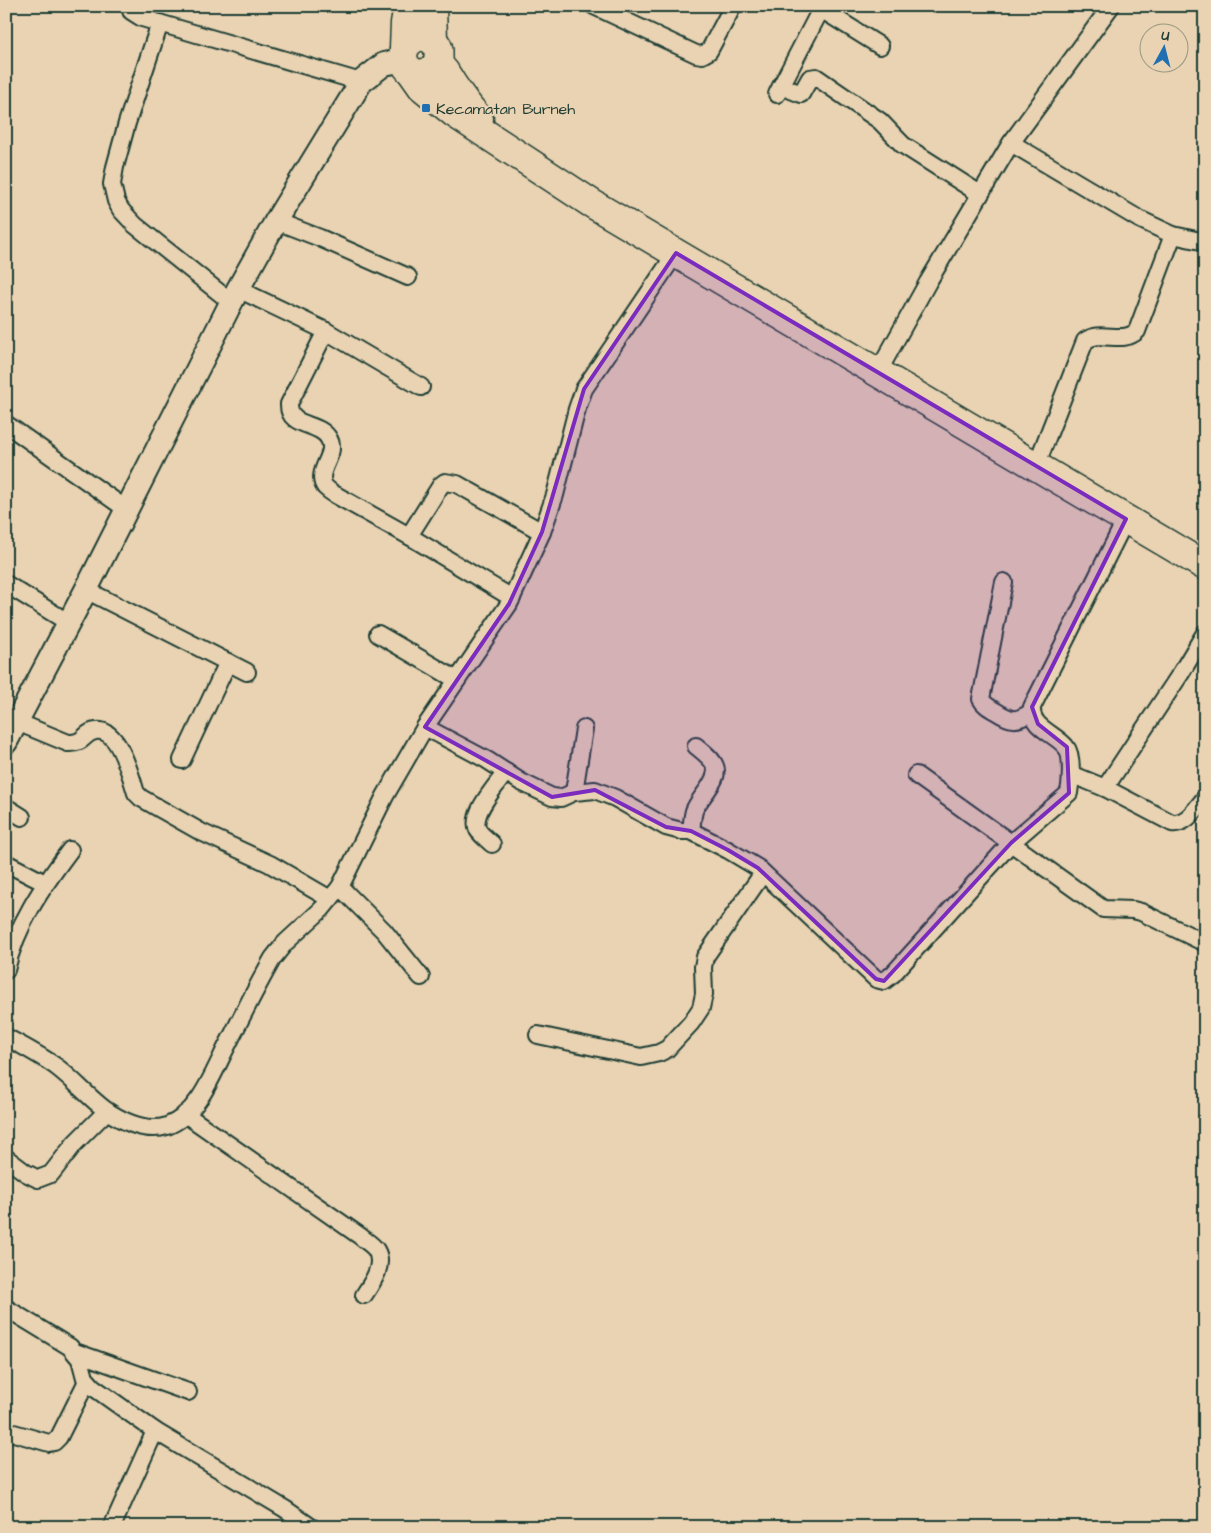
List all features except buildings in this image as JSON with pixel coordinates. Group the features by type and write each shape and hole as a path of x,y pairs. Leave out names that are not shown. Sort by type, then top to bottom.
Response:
{"highway":[{"path":"408,6 405,23 406,59 422,87 438,101 514,154 591,203 877,374 1205,566"},
{"path":"432,6 436,52"},
{"path":"406,59 407,44 417,38 428,38 468,106 514,154"}],"main road":[{"path":"6,742 86,590 235,296 276,221 361,82 384,64 406,59"}],"street":[{"path":"130,6 131,11 136,15 160,23 361,82"},
{"path":"594,6 696,54 702,55 709,51 725,8"},
{"path":"877,374 928,282 1011,143 1111,6"},
{"path":"880,46 818,8 779,90 801,94 810,78 816,78 880,121 903,145 980,194"},
{"path":"160,23 127,123 115,167 112,184 116,201 121,210 135,225 235,296 326,331 422,387"},
{"path":"1011,143 1139,219 1174,235 1205,242"},
{"path":"276,221 408,276"},
{"path":"1036,466 1085,341 1090,338 1105,336 1126,338 1138,331 1174,235"},
{"path":"6,1037 59,1069 107,1110 130,1124 144,1128 158,1128 169,1125 195,1104 211,1079 273,958 335,893 385,796 425,727 512,598 542,532 555,495 576,408 584,388 676,253"},
{"path":"326,331 288,404 288,411 294,420 323,431 329,439 332,449 322,476 324,486 334,494 409,536 512,598"},
{"path":"6,424 126,509"},
{"path":"409,536 441,485 445,482 457,484 542,532"},
{"path":"425,727 521,782 552,797 561,798 574,792 595,790 615,798 666,827 681,832 691,831 728,850 763,873 876,980 884,981 893,974 1011,843 1069,793 1070,758 1067,747 1038,724 1031,712 1033,703 1126,519"},
{"path":"1004,582 981,699 988,707 1008,719 1022,718 1031,712"},
{"path":"6,584 69,623"},
{"path":"86,590 247,672"},
{"path":"1105,788 1181,673 1205,633"},
{"path":"378,634 457,680"},
{"path":"182,760 228,662"},
{"path":"17,722 68,743 76,743 89,733 97,730 112,736 120,748 136,793 141,798 201,832 335,893 384,931 421,977"},
{"path":"574,792 584,729"},
{"path":"691,831 694,811 698,801 712,782 716,771 715,765 696,746"},
{"path":"492,844 478,831 475,820 479,811 506,772"},
{"path":"1070,774 1105,788 1176,824 1185,821 1205,798"},
{"path":"916,775 1103,909 1141,912 1205,943"},
{"path":"6,807 22,817"},
{"path":"6,970 29,912 45,883 70,850"},
{"path":"6,863 45,883"},
{"path":"538,1035 641,1057 667,1049 691,1023 701,1008 704,994 703,967 706,957 763,873"},
{"path":"6,1158 26,1174 38,1179 51,1174 75,1144 107,1110"},
{"path":"185,1114 360,1236 376,1250 377,1276 364,1295"},
{"path":"6,1308 65,1343 80,1359 87,1381 155,1431 285,1508 311,1527"},
{"path":"75,1352 188,1392"},
{"path":"6,1434 14,1433 49,1443 54,1442 59,1437 87,1381"},
{"path":"112,1527 155,1431"}],"highlighted area":[{"path":"676,253 1126,519 1032,707 1038,724 1067,747 1069,793 1011,843 884,981 876,979 758,868 728,850 691,831 666,827 595,790 552,797 425,727 509,604 542,532 584,389"}],"place":[{"name":"Kecamatan Burneh","path":"426,108"}]}
